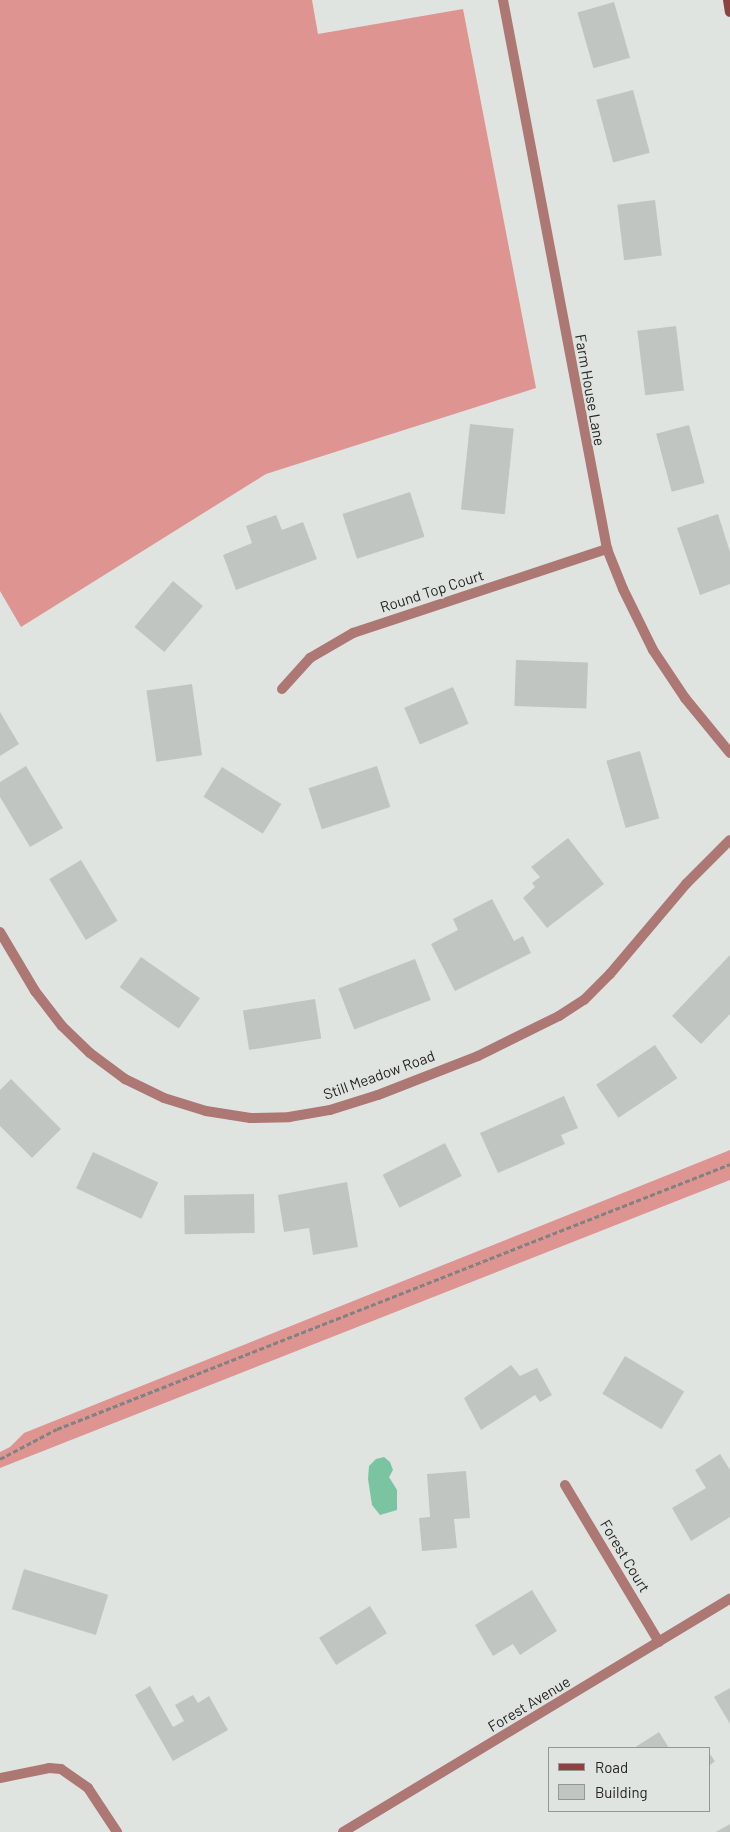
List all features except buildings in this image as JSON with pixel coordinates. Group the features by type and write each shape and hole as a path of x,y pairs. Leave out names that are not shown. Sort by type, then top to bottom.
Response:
{"main road":[{"path":"728,0 730,12"}],"street":[{"name":"Farm House Lane","path":"503,0 607,549 623,589 653,650 685,698 730,753"},
{"name":"Round Top Court","path":"282,689 310,658 353,633 607,549"},
{"name":"Still Meadow Road","path":"0,932 35,991 62,1026 90,1053 125,1079 164,1098 206,1111 250,1118 289,1117 330,1110 378,1095 478,1056 559,1016 584,1000 610,974 686,884 730,840"},
{"name":"Forest Court","path":"565,1485 659,1642"},
{"name":"Forest Avenue","path":"343,1832 730,1599"},
{"path":"0,1778 41,1769 61,1769 88,1788 117,1832"}],"path":[{"path":"0,1459 57,1429 730,1164"}],"shaded area":[{"path":"0,0 312,0 318,34 463,9 536,388 266,474 21,627 0,591"},
{"path":"730,1150 730,1180 0,1468 0,1452 10,1447 24,1433"},
{"path":"384,1457 390,1462 393,1470 389,1477 397,1490 397,1510 380,1515 372,1505 368,1479 369,1466 376,1459"}]}
